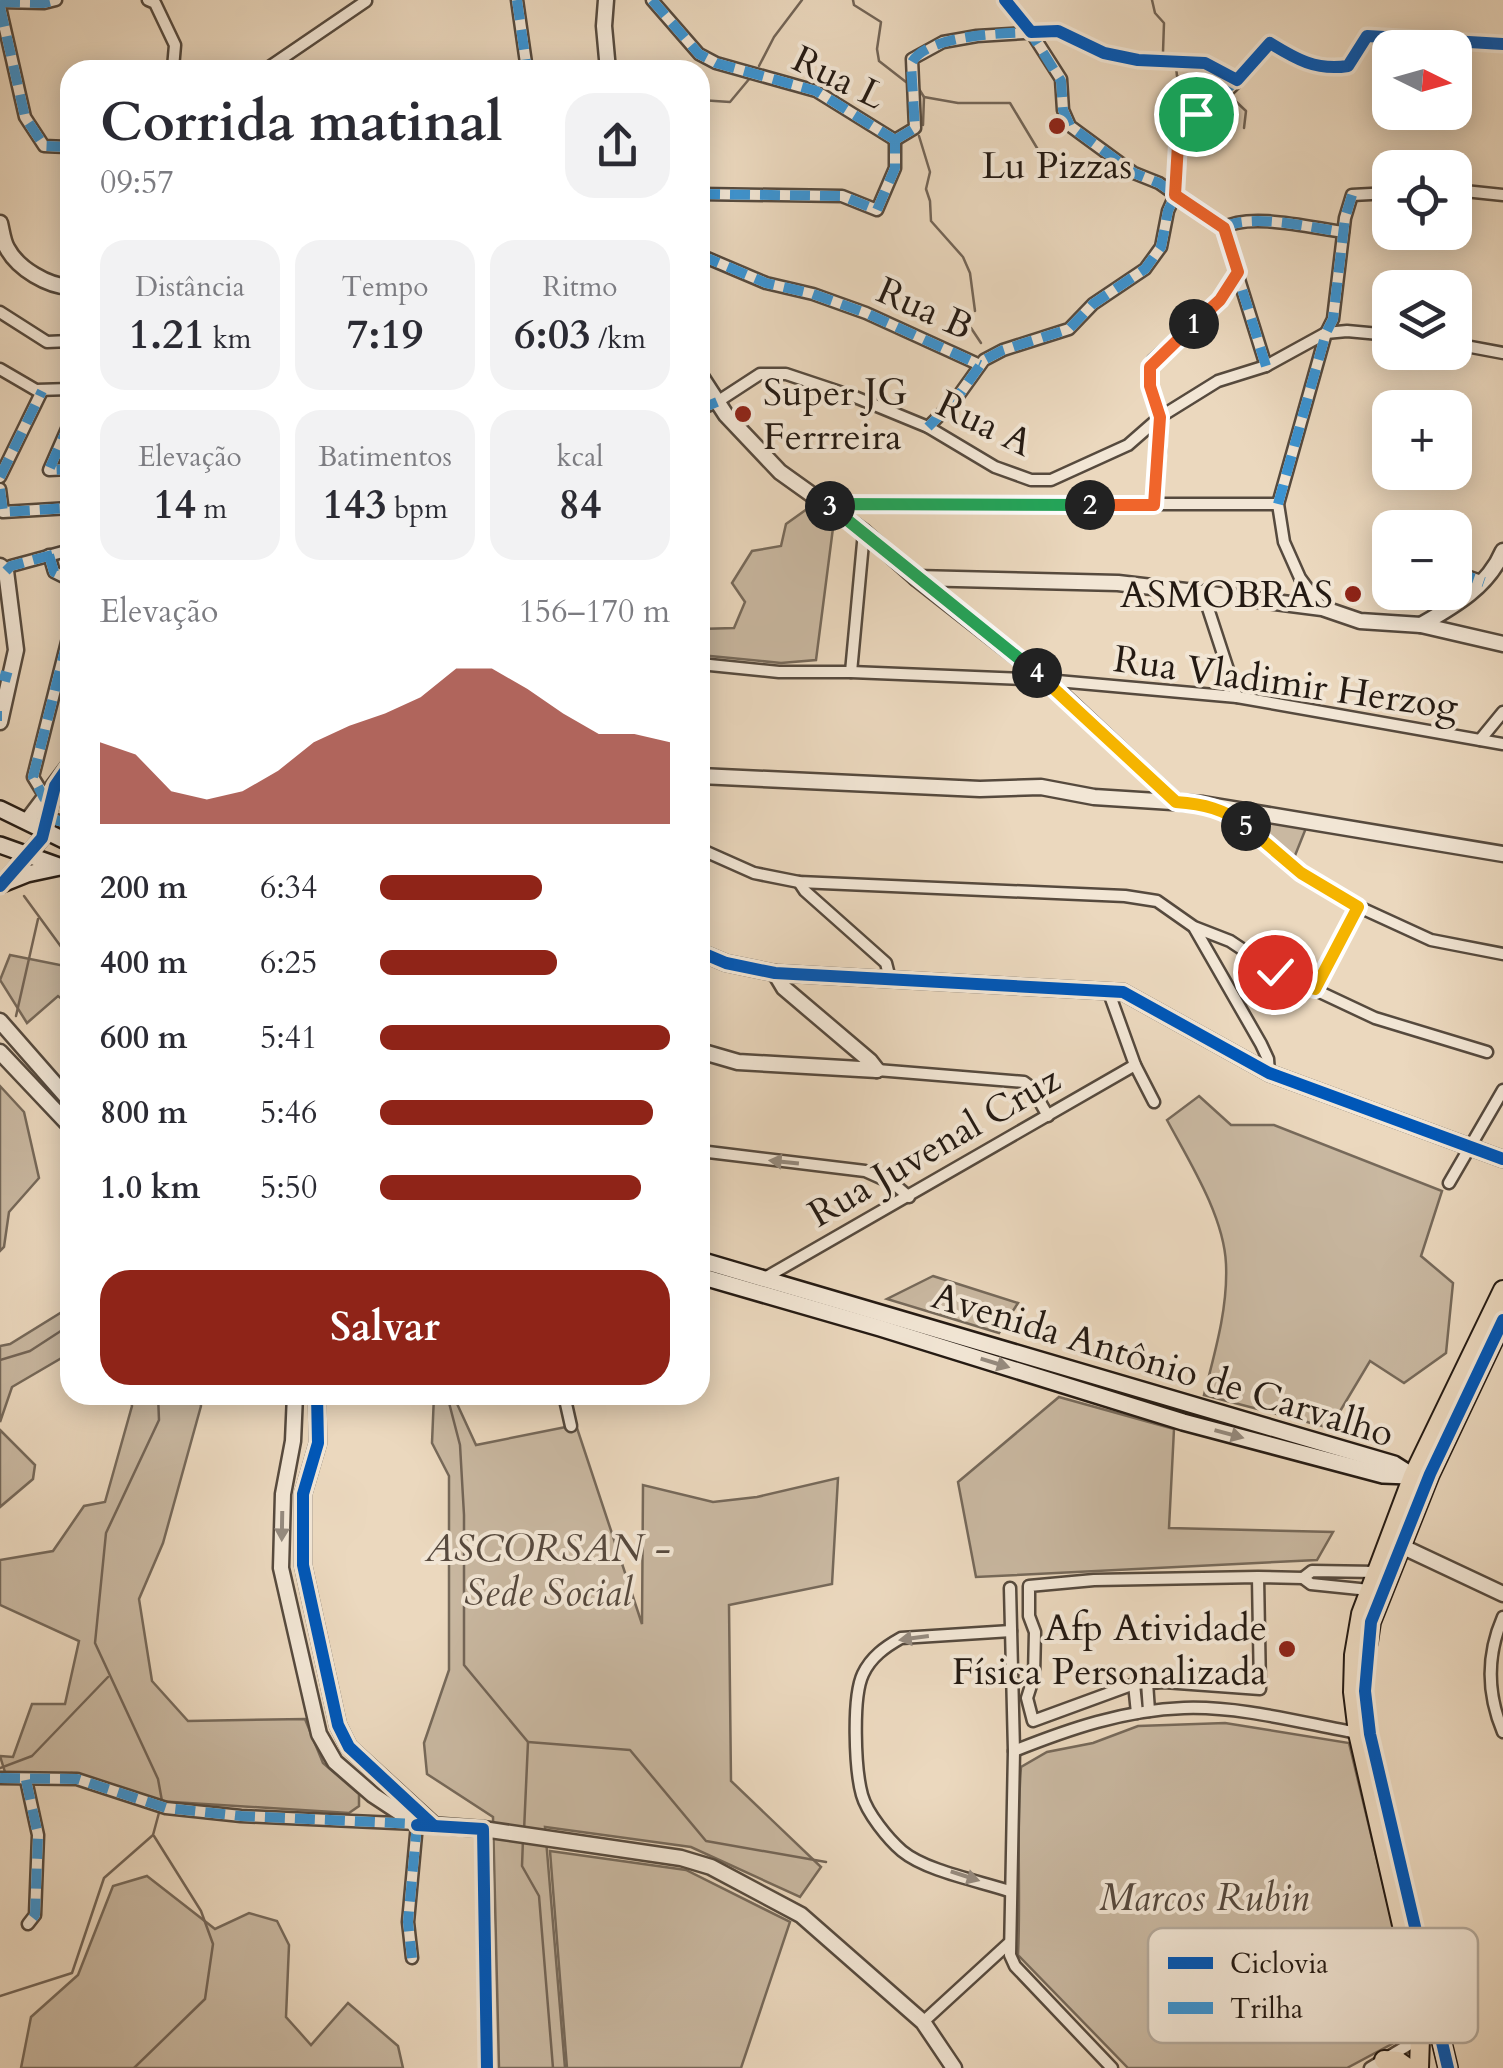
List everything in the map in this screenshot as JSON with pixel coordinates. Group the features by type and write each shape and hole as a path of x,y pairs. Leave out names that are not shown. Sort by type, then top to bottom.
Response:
{"main road":[{"path":"0,809 27,821 44,823 60,835"},
{"path":"27,821 32,841 28,854"},
{"path":"0,845 60,865"},
{"path":"1,885 27,874 60,869"},
{"name":"Avenida Antônio de Carvalho","path":"710,1263 1181,1400 1389,1470"},
{"name":"Avenida Antônio de Carvalho","path":"710,1279 1175,1420 1422,1475"},
{"path":"1422,1475 1426,1450 1503,1290"},
{"path":"1403,1928 1358,1733 1354,1655 1361,1614 1377,1572 1422,1475 1502,1326"},
{"path":"1175,1420 1181,1400"},
{"path":"1414,1928 1370,1734 1365,1691 1371,1622 1401,1546 1410,1504 1389,1470 1426,1450"},
{"path":"1442,2043 1448,2068"},
{"path":"1377,2064 1398,2061 1408,2068"}],"street":[{"path":"56,0 0,4 25,116 44,146 60,148"},
{"path":"148,0 155,3 175,45 174,60"},
{"path":"516,0 525,60"},
{"path":"606,0 607,60"},
{"name":"Rua L","path":"652,0 698,54 816,91 895,140"},
{"path":"1005,0 1061,81 1063,110 1070,126 1134,172 1224,228 1266,366"},
{"path":"279,60 366,1"},
{"path":"710,194 842,196 877,210 895,168 895,140 915,128 911,64 915,56 943,42 1058,31 1104,53 1138,60 1205,63 1237,80"},
{"name":"Rua B","path":"710,259 766,283 866,313 980,365 1003,350 1068,329 1093,304 1138,277 1160,246 1175,195 1179,127 1184,117 1196,114 1237,80 1270,43 1306,64 1345,67 1367,36 1503,44"},
{"path":"1472,192 1503,195"},
{"path":"1322,608 1300,578 1284,542 1278,504 1333,320 1343,232 1352,195 1372,194"},
{"path":"1224,228 1234,222 1273,222 1343,232"},
{"path":"0,224 6,247 20,264 60,286"},
{"path":"1154,505 1160,417 1150,386 1150,367 1220,300 1238,272"},
{"path":"0,312 47,342 60,341"},
{"path":"1326,333 1372,333"},
{"name":"Rua A","path":"710,404 760,374 774,372 856,397 928,427 994,467 1031,480 1051,480 1128,445 1160,417 1218,381 1266,366 1326,333"},
{"path":"1472,347 1503,352"},
{"path":"928,427 956,399 980,365"},
{"path":"0,369 42,391 60,390"},
{"path":"0,476 42,391"},
{"path":"710,391 744,436 780,472 864,532 1046,680 1176,802"},
{"path":"60,445 49,470 60,469"},
{"path":"0,488 3,512 60,509"},
{"path":"828,504 1278,504"},
{"path":"851,672 864,532"},
{"path":"1421,625 1454,607 1484,582 1497,566 1503,550"},
{"path":"0,718 6,676 16,650 3,569 60,552"},
{"path":"50,555 54,572 60,575"},
{"path":"916,578 1118,583 1203,592 1322,608 1360,621 1421,625 1503,644"},
{"path":"1472,578 1484,582"},
{"path":"1203,592 1237,697"},
{"name":"Rua Vladimir Herzog","path":"710,665 778,672 1046,680 1237,697 1503,744"},
{"path":"1,885 37,846 44,823 47,800 33,777 60,670"},
{"path":"1480,740 1503,712"},
{"path":"710,776 980,790 1040,787 1094,797 1203,804 1503,854"},
{"path":"27,821 60,779"},
{"path":"1203,804 1233,816 1301,873 1358,907 1431,940 1503,954"},
{"path":"44,823 60,824"},
{"path":"710,853 754,873 800,882 1125,896 1156,901 1194,927 1230,941 1275,972 1375,1018 1488,1052"},
{"path":"800,882 806,892 886,963 890,979"},
{"path":"1315,989 1358,907"},
{"path":"1194,927 1261,1044 1269,1073"},
{"path":"710,956 775,973 1123,992 1269,1073 1503,1160"},
{"path":"775,973 784,988 877,1070"},
{"path":"1108,990 1135,1065 1154,1102"},
{"path":"0,1021 60,1090"},
{"path":"0,1052 60,1115"},
{"path":"710,1054 738,1062 1024,1082 1032,1088 1048,1116"},
{"name":"Rua Juvenal Cruz","path":"762,1280 1135,1065"},
{"path":"1449,1183 1503,1090"},
{"path":"710,1152 865,1171 878,1175 909,1197"},
{"path":"295,1405 283,1494 282,1568 319,1734 335,1762 373,1795 416,1824"},
{"path":"317,1405 318,1442 303,1494 303,1565 338,1725 349,1747 434,1826"},
{"path":"566,1405 571,1426"},
{"path":"283,1494 303,1494"},
{"path":"1401,1546 1503,1594"},
{"path":"1303,1578 1312,1571 1377,1572"},
{"path":"1347,1588 1349,1571"},
{"path":"1258,1577 1260,1689 1140,1683 1034,1722 1027,1698 1034,1675 1036,1632 1029,1616 1029,1586 1094,1580 1258,1577 1303,1578 1311,1584 1370,1590"},
{"path":"1010,1588 1014,1752 1008,1944 1015,1966 1112,2068"},
{"path":"1502,1732 1490,1673 1491,1644 1503,1617"},
{"path":"1009,1892 916,1860 893,1842 862,1794 857,1706 865,1670 875,1656 902,1638 1011,1631"},
{"path":"1140,1683 1143,1712"},
{"path":"1014,1752 1074,1727 1143,1712 1186,1708 1358,1733"},
{"path":"0,1778 77,1779 166,1808 483,1830 681,1858 711,1868 801,1915 922,2022 954,2068"},
{"path":"26,1780 38,1836 35,1915 28,1924"},
{"path":"412,1958 408,1922 416,1824"},
{"path":"483,1830 487,2068"},
{"path":"922,2022 1008,1944"},
{"path":"1377,2064 1412,2043"}],"green space":[{"path":"807,509 833,528 816,660 781,663 710,656 710,629 734,628 745,602 732,583 752,551 781,546 786,524"},
{"path":"1234,816 1306,828 1294,858"},
{"path":"10,955 60,965 60,998 27,1023 0,980"},
{"path":"0,1086 24,1112 39,1178 9,1212 0,1251"},
{"path":"1199,1096 1231,1125 1274,1125 1442,1191 1421,1256 1453,1283 1446,1353 1404,1383 1370,1361 1330,1428 1204,1395 1223,1313 1224,1246 1204,1189 1167,1120"},
{"path":"933,1276 1018,1303 999,1333 887,1299"},
{"path":"60,1313 60,1359 12,1387 0,1422 0,1346 10,1344"},
{"path":"1059,1397 1174,1429 1169,1528 1333,1532 1317,1560 976,1577 958,1482"},
{"name":"ASCORSAN - Sede Social","path":"434,1405 458,1405 476,1445 576,1425 642,1624 643,1485 713,1502 757,1497 838,1478 832,1584 729,1605 731,1781 821,1867 800,1897 691,1847 545,1827 565,2068 499,2068 493,1817 427,1774 424,1743 449,1670 449,1476 432,1443"},
{"path":"132,1406 201,1406 163,1543 139,1599 152,1681 188,1721 305,1719 323,1763 359,1794 359,1806 349,1813 157,1801 72,1773 27,1777 5,1772 0,1756 13,1757 32,1704 65,1704 79,1641 0,1605 0,1560 53,1551 84,1506 105,1502"},
{"path":"0,1430 35,1465 33,1479 0,1507"},
{"name":"Marcos Rubin","path":"1225,1723 1349,1743 1393,1928 1148,1928 1148,2043 1394,2043 1347,2068 1128,2068 1018,1955 1021,1767 1047,1752 1093,1743 1138,1726"},
{"path":"550,1851 686,1870 790,1922 741,2068 567,2068"},
{"path":"147,1876 215,1929 249,1913 277,1921 289,1945 286,2017 311,2045 348,2003 398,2046 403,2068 21,2068 31,2017 78,1975 113,1886"}],"waterway":[{"path":"759,66 774,37 802,0"},
{"path":"853,0 854,5 881,22 879,61 906,82"},
{"path":"1152,0 1155,13 1164,23 1163,52"},
{"path":"1176,67 1177,76 1210,94"},
{"path":"710,101 730,102 750,78"},
{"path":"919,89 924,97 923,125"},
{"path":"1228,94 1246,111 1244,128"},
{"path":"924,97 958,103 1010,103 1043,158 1070,168"},
{"path":"919,136 930,172 926,189 931,221 963,257 970,273 975,311"},
{"path":"971,328 981,343"},
{"path":"24,896 60,945"},
{"path":"16,1016 38,919"},
{"path":"0,1360 30,1351 60,1332"},
{"path":"158,1405 159,1420 106,1533 95,1643 158,1779 162,1801"},
{"path":"450,1405 460,1445 464,1515 464,1665 528,1742 524,1831"},
{"path":"0,1768 32,1756 108,1677"},
{"path":"528,1742 630,1750 706,1841 826,1862"},
{"path":"0,1996 72,1973 104,1878 153,1835 160,1809"},
{"path":"134,2068 205,1999 213,1944 201,1911 154,1836"},
{"path":"523,1839 522,1866 539,1896 553,2068"}],"marked path":[{"path":"0,2 56,0"},
{"path":"517,0 526,60"},
{"path":"652,0 699,54 716,63 816,91 895,140"},
{"path":"0,7 25,117 44,146 60,147"},
{"path":"1027,27 1061,81 1063,110 1070,126 1134,173 1159,183 1223,228 1266,366"},
{"path":"895,140 915,128 911,64 919,54 932,46 967,37 1035,32"},
{"path":"928,427 956,399 984,360 1069,329 1093,304 1145,269 1161,247 1175,195 1179,127 1185,117 1196,114 1241,77"},
{"path":"710,194 842,196 877,210 895,168 895,140"},
{"path":"1278,504 1333,319 1345,218 1352,195"},
{"path":"1223,228 1265,221 1343,232"},
{"path":"710,259 766,283 866,313 980,365"},
{"path":"1160,417 1150,387 1153,360 1220,300 1237,273"},
{"path":"0,477 42,391"},
{"path":"710,405 717,402"},
{"path":"60,445 49,470 60,469"},
{"path":"0,489 3,512 60,509"},
{"path":"6,571 11,566 60,553"},
{"path":"49,555 54,572 60,575"},
{"path":"1472,578 1484,582"},
{"path":"50,802 33,777 60,670"},
{"path":"0,675 11,678"},
{"path":"45,817 60,821"},
{"path":"0,1778 77,1779 166,1808 241,1816 417,1824 408,1922 412,1958"},
{"path":"26,1780 38,1835 35,1915 28,1924"}],"cycle path":[{"path":"1005,0 1031,32 1058,31 1104,53 1138,60 1205,63 1237,80 1270,43 1326,67 1348,66 1367,36 1503,44"},
{"path":"0,886 42,838 60,779"},
{"path":"710,956 775,973 1123,992 1269,1073 1503,1159"},
{"path":"1415,1928 1370,1734 1365,1691 1371,1622 1430,1474 1503,1320"},
{"path":"317,1405 318,1443 303,1494 303,1565 338,1725 349,1747 434,1826"},
{"path":"417,1825 483,1829 487,2068"},
{"path":"1442,2043 1448,2068"}],"place":[{"name":"Lu Pizzas","path":"1057,126"},
{"name":"Super JG Ferrreira","path":"743,414"},
{"name":"ASMOBRAS","path":"1353,594"},
{"name":"Afp Atividade Física Personalizada","path":"1287,1649"}],"route":[{"path":"1196,114 1184,117 1179,127 1175,195 1224,228 1238,272 1220,300 1150,367 1148,376 1160,417 1154,505 828,504 1046,680 1176,802 1203,804 1233,816 1301,873 1358,907 1315,989 1275,972"}]}
